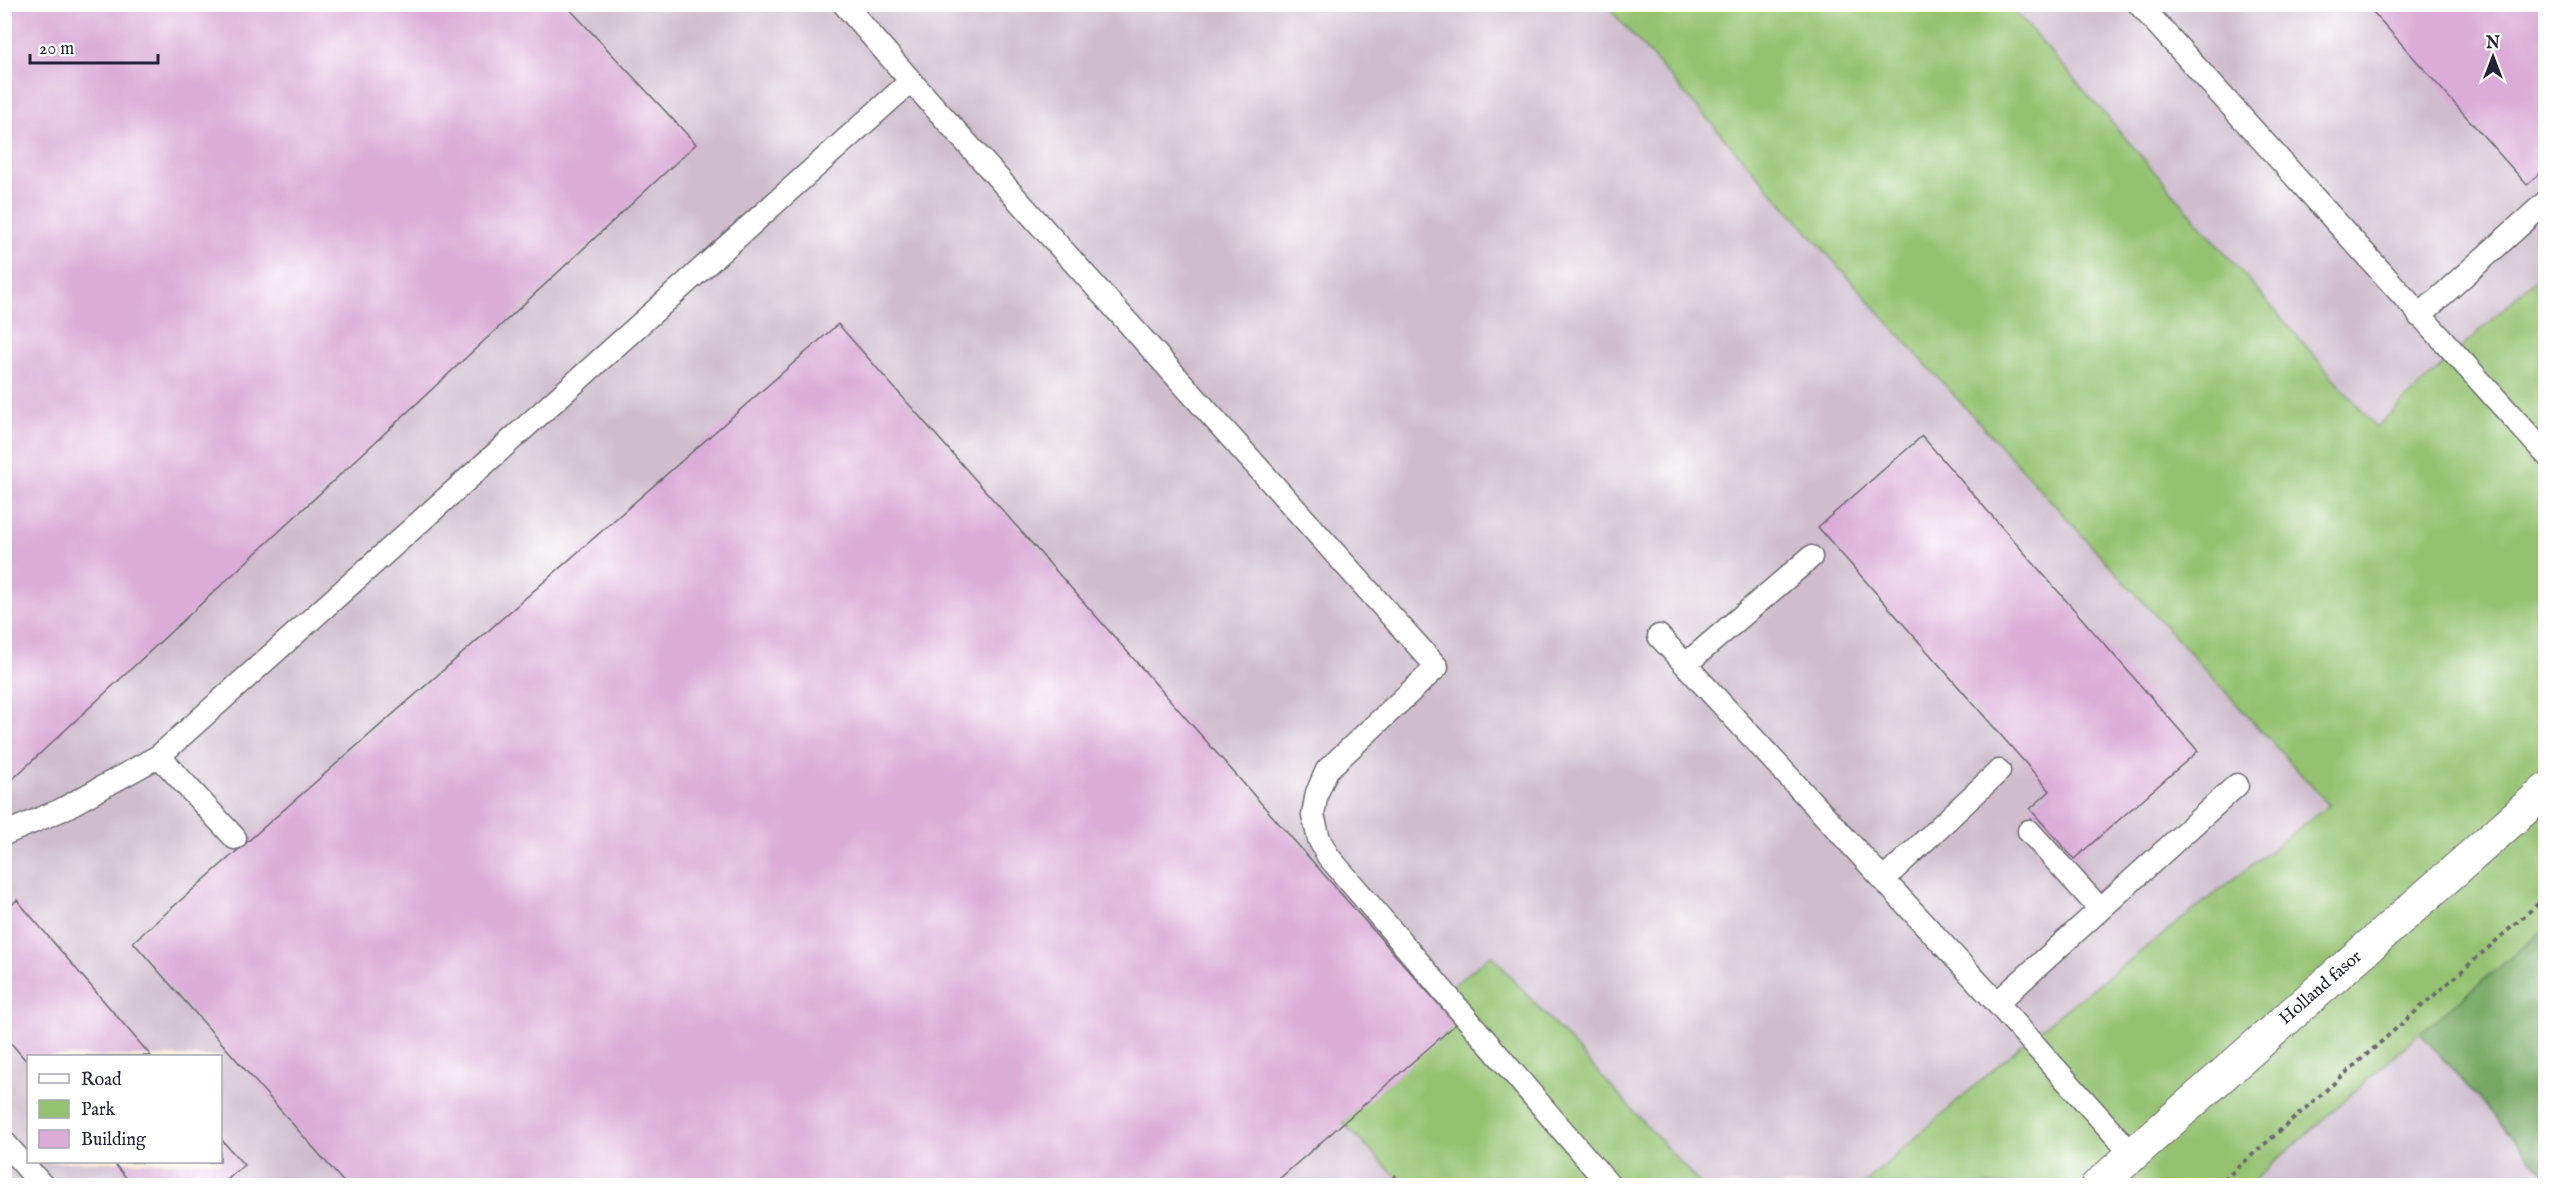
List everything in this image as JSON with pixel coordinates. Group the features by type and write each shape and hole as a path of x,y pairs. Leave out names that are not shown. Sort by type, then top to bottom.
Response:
{"street":[{"name":"Holland fasor","path":"2097,1185 2546,790"}],"lane":[{"path":"844,4 1437,667 1327,770 1317,794 1313,815 1318,839 1328,856 1610,1185"},
{"path":"2139,4 2546,454"},
{"path":"4,834 61,810 159,756 911,81"},
{"path":"2419,316 2546,202"},
{"path":"1686,664 1811,557"},
{"path":"1659,636 1884,879 2132,1154"},
{"path":"159,756 235,838"},
{"path":"1884,879 1999,771"},
{"path":"1997,1003 2236,785"},
{"path":"2029,831 2100,909"},
{"path":"4,1142 43,1185"}],"path":[{"path":"2217,1185 2546,897"}],"shaded area":[{"path":"5,5 1606,5 1919,357 2329,805 2029,1038 1862,1185 1701,1185 1491,955 1395,1175 1404,1185 5,1186"},
{"path":"2010,5 2545,5 2545,270 2376,427"},
{"path":"2420,1033 2546,1174 2545,1186 2249,1186"}],"green space":[{"path":"1606,5 2010,5 2376,427 2545,270 2545,929 2420,1033 2249,1185 1862,1185 2029,1038 2329,805 1919,357"},
{"path":"2545,929 2545,1174 2420,1033"},
{"path":"1491,955 1701,1185 1404,1185 1343,1123 1435,1000"}],"building":[{"path":"4,4 565,4 696,144 4,787"},
{"path":"2366,4 2546,4 2546,168 2527,185"},
{"path":"838,324 1456,1024 1271,1186 347,1186 133,942"},
{"path":"1922,436 2198,751 2074,859 2030,809 2050,791 1818,527"},
{"path":"17,900 150,1055 27,1055 27,1062 4,1035 4,911"},
{"path":"222,1140 244,1165 220,1186 133,1186 114,1163 222,1163"},
{"path":"1395,1175 1404,1186 1383,1186"}]}
